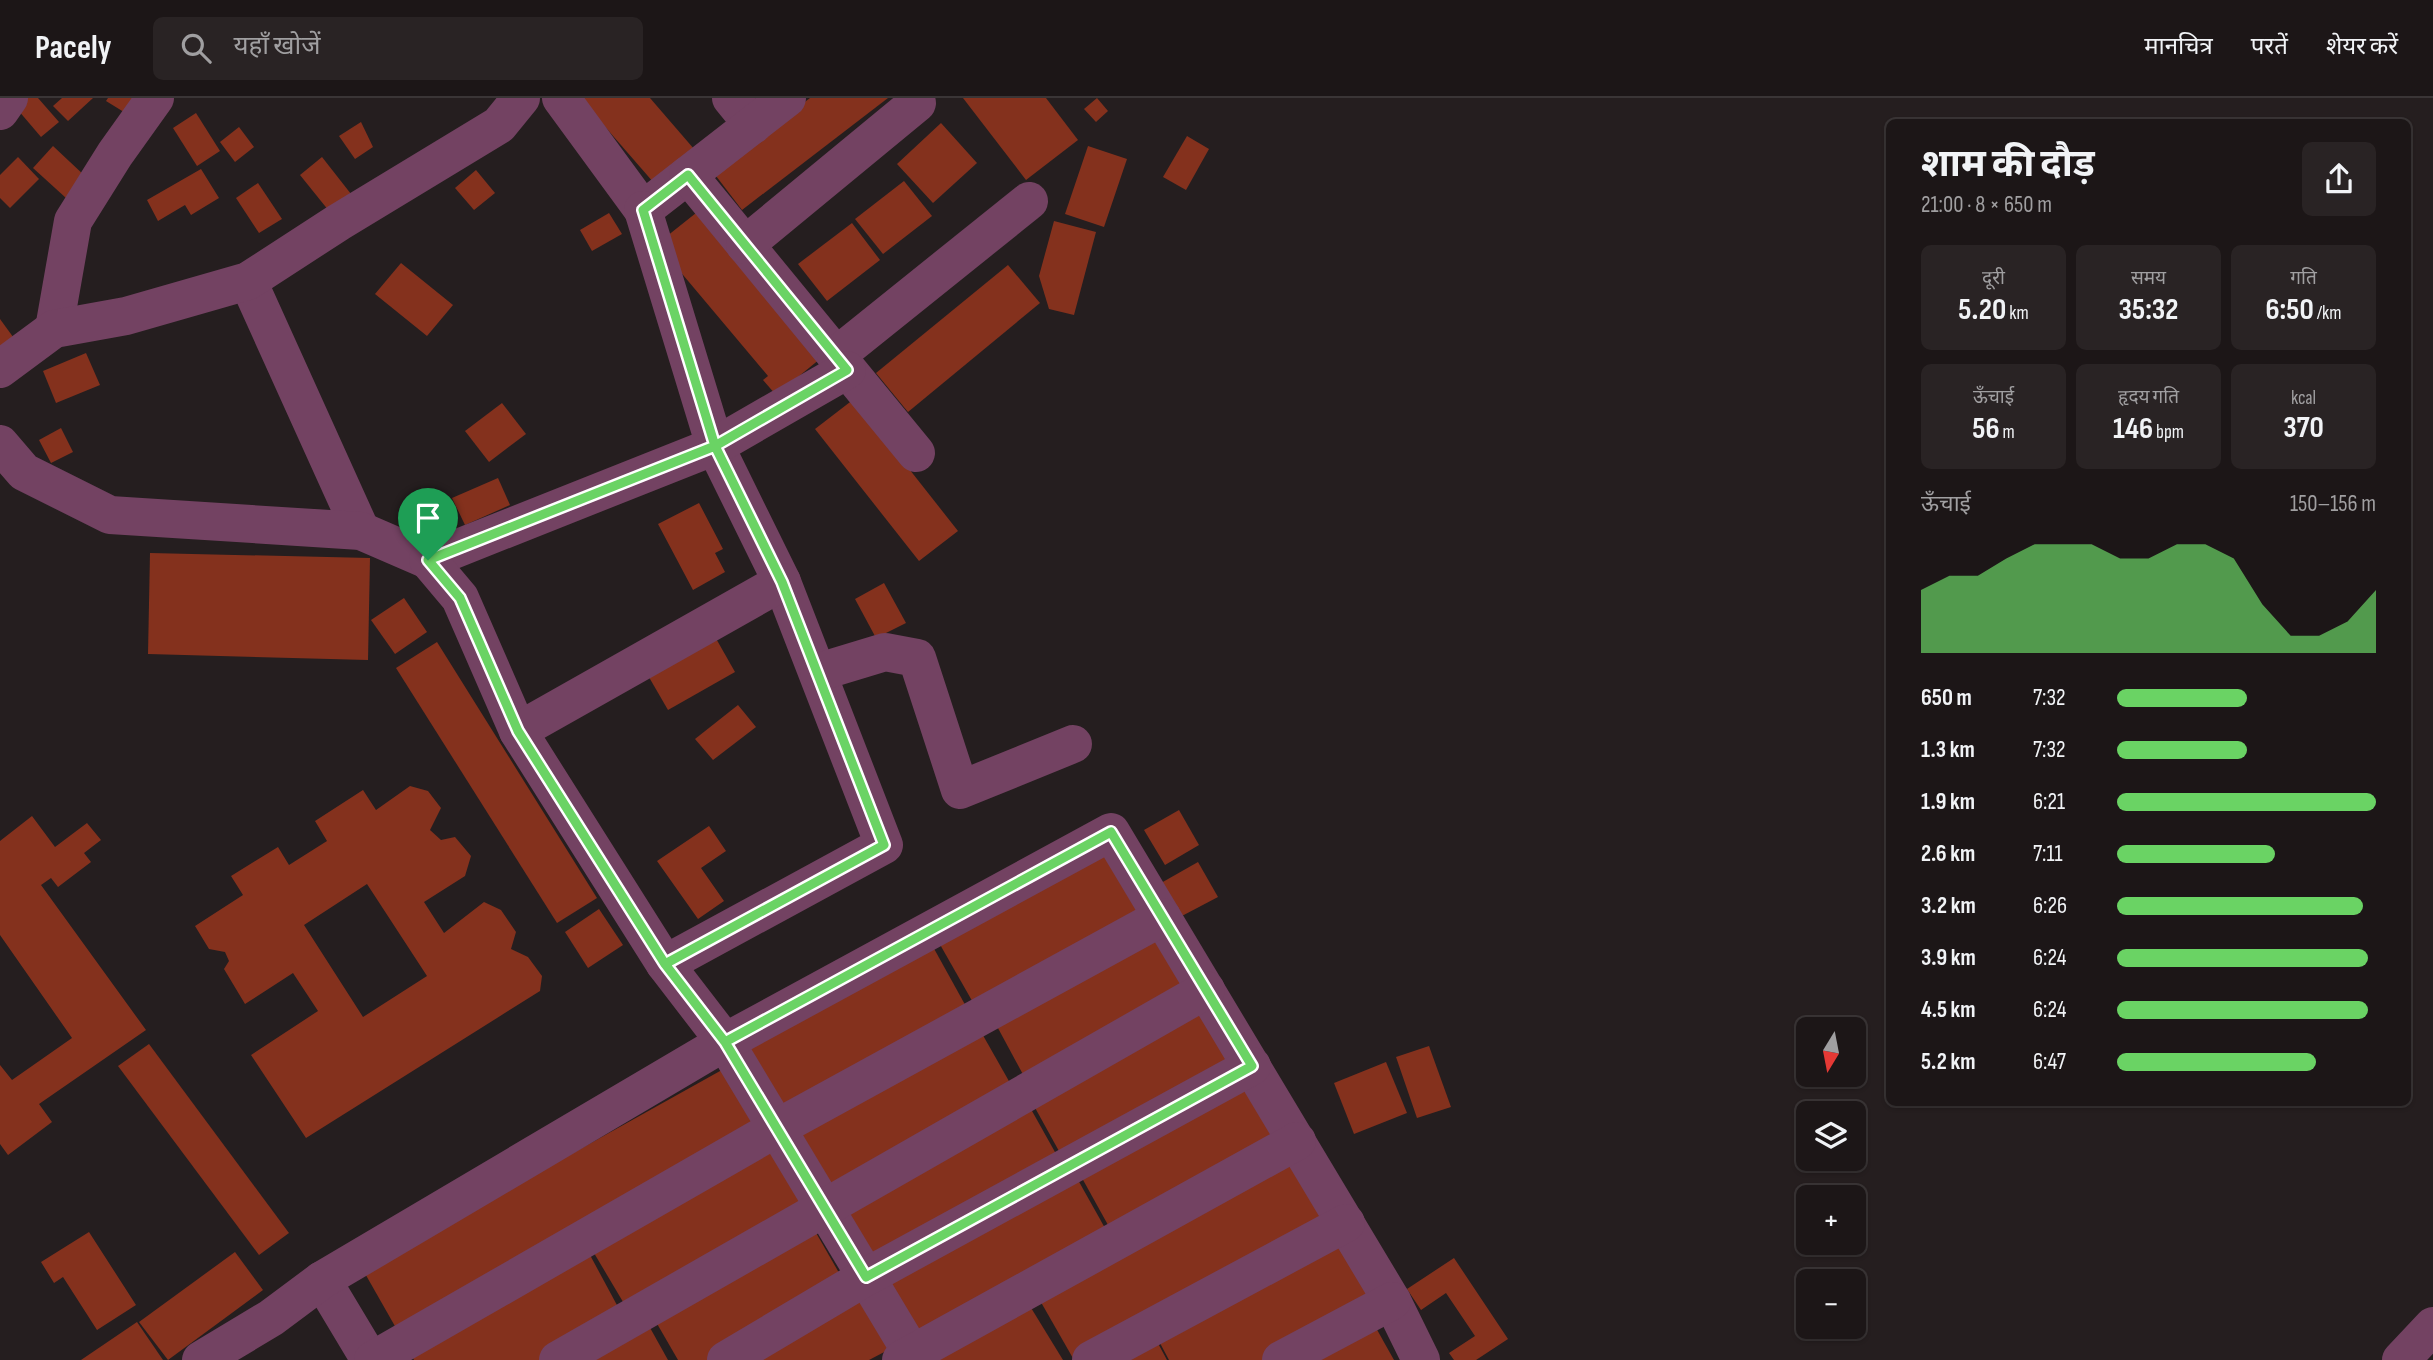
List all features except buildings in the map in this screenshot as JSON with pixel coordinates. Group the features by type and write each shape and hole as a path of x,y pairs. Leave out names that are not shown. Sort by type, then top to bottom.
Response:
{"street":[{"path":"0,111 9,98"},
{"path":"54,329 73,221 115,154 155,98"},
{"path":"0,369 54,329 126,316 248,281 499,125 520,98"},
{"path":"561,98 643,210 715,446 782,582 884,845 665,964"},
{"path":"643,210 688,175 742,111 787,98"},
{"path":"746,245 917,103"},
{"path":"688,175 916,453"},
{"path":"428,560 715,446 841,363 1029,201"},
{"path":"248,281 361,531"},
{"path":"0,444 24,472 110,514 361,531 428,560 460,598 518,731 665,964 725,1042 866,1277 910,1358 1297,1140"},
{"path":"518,731 782,582"},
{"path":"819,672 885,652 917,658 960,790 1073,744"},
{"path":"201,1360 271,1318 322,1280 725,1042 1111,832 1392,1301 1421,1360"},
{"path":"322,1280 371,1360 777,1128 1163,917"},
{"path":"558,1360 1206,990"},
{"path":"726,1360 866,1277 1252,1066"},
{"path":"1091,1360 1346,1223"},
{"path":"1281,1360 1392,1301"},
{"path":"2401,1360 2433,1326"}],"route":[{"path":"428,560 460,598 518,731 665,964 725,1042 1111,832 1252,1066 866,1277 725,1042 665,964 884,845 782,582 715,446 847,370 688,175 643,210 715,446 428,560"}]}
